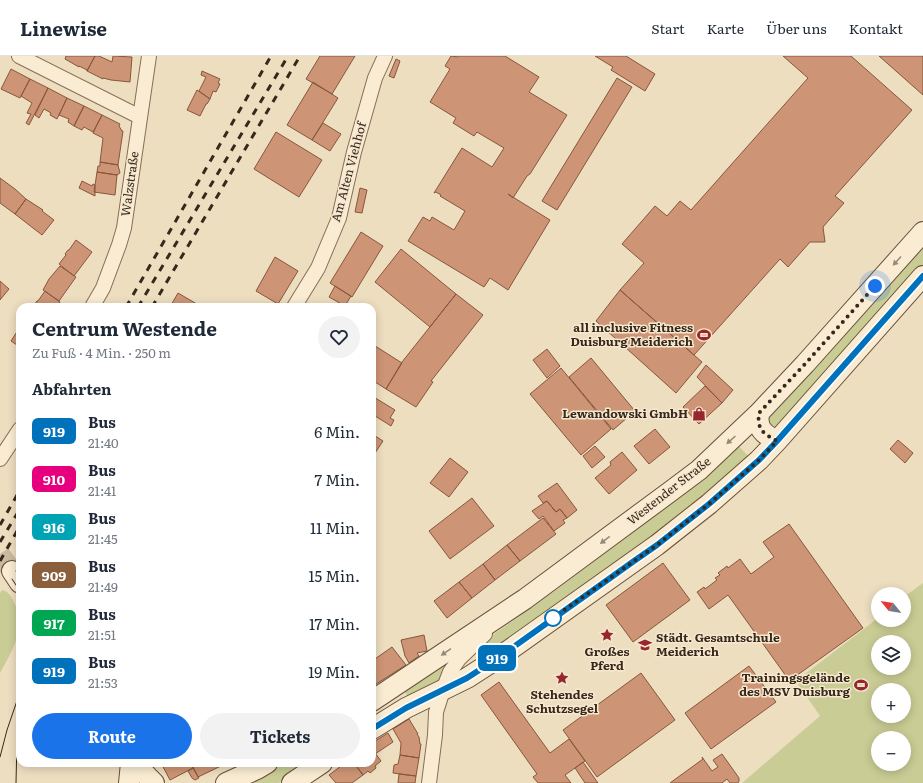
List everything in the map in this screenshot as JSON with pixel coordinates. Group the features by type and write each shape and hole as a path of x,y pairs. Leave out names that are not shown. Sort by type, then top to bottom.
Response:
{"main road":[{"name":"Westender Straße","path":"376,698 525,599 698,470 759,413 923,232"},
{"path":"376,727 406,708 429,706 443,690 467,678 498,658 657,545 709,504 759,460 777,441 923,276"},
{"path":"759,413 761,430 777,441"},
{"path":"129,783 132,767"},
{"path":"134,767 140,783"},
{"path":"137,767 154,783"},
{"path":"226,783 260,767"},
{"path":"292,783 316,767"}],"street":[{"path":"19,56 140,117"},
{"name":"Walzstraße","path":"94,303 103,288 124,228 149,56"},
{"name":"Am Alten Viehhof","path":"296,303 318,268 339,218 354,152 375,78 386,56"},
{"path":"0,459 16,435"},
{"path":"443,690 450,672 459,659 525,599"},
{"path":"429,706 435,735 429,783"}],"green space":[{"path":"923,242 923,266 777,427 769,424 766,417"},
{"path":"734,441 751,459 651,538 481,658 478,656 476,650 480,644 623,540 640,523"},
{"name":"Trainingsgelände des MSV Duisburg","path":"923,583 923,783 742,783 820,716 796,681 871,623 871,627 911,627 911,592"},
{"path":"2,590 8,593 16,606 16,641 0,673 0,593"},
{"path":"451,659 437,683 409,699 402,687"},
{"path":"274,767 304,767 279,783 244,783"}],"building":[{"path":"66,56 95,56 87,71 65,59"},
{"path":"95,56 99,56 112,62 113,56 132,57 130,82 103,79 87,71"},
{"path":"320,56 355,56 332,94 306,79"},
{"path":"451,56 505,56 539,77 529,92 567,115 530,174 527,176 513,197 550,220 508,290 490,278 484,287 408,241 423,217 430,221 432,217 454,230 465,211 436,192 434,193 462,148 492,167 504,148 477,132 474,136 453,123 456,118 430,102 450,69 445,66"},
{"path":"595,56 626,56 655,74 645,91 611,70 613,67"},
{"path":"783,56 851,56 912,110 835,196 844,203 823,227 825,242 810,242 788,267 780,259 694,355 620,290 644,263 622,244 655,206 667,216 680,201 691,210 808,78"},
{"path":"879,56 923,56 923,95"},
{"path":"396,59 400,61 394,78 389,76"},
{"path":"11,69 30,79 20,98 1,89"},
{"path":"202,71 220,79 218,83 220,84 216,92 213,91 210,99 199,91 206,77 201,75"},
{"path":"617,78 632,87 557,210 542,201"},
{"path":"30,79 48,88 29,125 26,123 31,114 27,113 32,103 21,96"},
{"path":"313,82 338,98 312,140 287,125"},
{"path":"48,88 67,98 57,119 44,109 39,118 35,115"},
{"path":"197,90 210,99 200,116 187,110"},
{"path":"67,98 84,106 74,126 68,122 69,119 59,115"},
{"path":"84,106 102,115 93,132 84,127 82,130 74,126"},
{"path":"102,115 120,124 119,126 123,131 118,165 100,162 103,138 93,133"},
{"path":"323,123 341,134 330,151 312,140"},
{"path":"276,132 322,160 299,197 254,169"},
{"path":"100,162 118,165 120,173 117,175 97,172"},
{"path":"97,172 117,175 115,195 94,192"},
{"path":"0,178 26,199 15,214 0,203"},
{"path":"82,181 92,186 93,184 95,185 95,196 79,188"},
{"path":"360,188 367,190 362,213 355,212"},
{"path":"26,199 43,210 42,211 54,220 42,235 15,214"},
{"path":"361,232 383,246 352,297 330,283"},
{"path":"76,240 92,252 74,276 59,264"},
{"path":"401,249 456,294 430,327 375,282"},
{"path":"275,257 298,271 279,303 256,291"},
{"path":"60,266 76,277 59,301 43,290 49,279"},
{"path":"0,281 9,289 0,300"},
{"path":"335,286 351,296 347,303 340,303 329,297"},
{"path":"620,290 702,362 676,393 596,321"},
{"path":"45,291 60,302 36,303"},
{"path":"178,293 195,303 172,303"},
{"path":"456,294 483,315 431,381 433,382 416,407 386,389 402,362"},
{"path":"16,333 16,344 11,341"},
{"path":"376,347 402,363 386,389 376,383"},
{"path":"547,349 560,366 547,378 533,360"},
{"path":"591,358 635,411 613,430 569,377"},
{"path":"706,365 733,390 722,403 697,377"},
{"path":"561,368 611,429 581,455 530,394"},
{"path":"705,386 722,403 699,424 683,407"},
{"path":"376,398 395,410 390,418 394,420 391,426 376,417"},
{"path":"655,429 670,447 649,464 634,446"},
{"path":"376,437 383,441 376,452"},
{"path":"898,440 913,453 905,463 890,449"},
{"path":"595,446 605,457 592,468 583,456"},
{"path":"622,452 637,470 609,494 595,478 611,465 610,462"},
{"path":"450,458 468,472 449,497 430,483"},
{"path":"557,483 577,510 567,518 560,509 556,512 547,501 543,503 538,496"},
{"path":"472,498 494,526 450,559 429,531"},
{"path":"547,501 556,512 560,509 567,518 563,520 565,523 554,531 543,516 539,519 532,511"},
{"path":"543,518 556,534 520,561 507,545"},
{"path":"789,524 863,628 796,676 798,678 791,683 728,595 709,609 697,592 704,587 705,589 717,580 715,578 720,575 718,573 740,559 751,574 774,557 763,542"},
{"path":"507,545 520,561 495,580 483,564"},
{"path":"663,563 690,600 633,642 606,605"},
{"path":"483,564 495,580 472,598 459,582"},
{"path":"459,582 472,598 447,618 434,601"},
{"path":"424,635 427,651 417,653 419,656 409,663 405,656 401,640"},
{"path":"392,647 406,665 376,684 376,658"},
{"path":"749,666 776,702 711,749 685,713"},
{"path":"641,673 675,720 597,777 563,730"},
{"path":"499,682 550,753 569,739 585,761 565,775 571,783 538,783 533,777 537,774 481,695"},
{"path":"409,719 418,734 421,744 419,758 400,755 401,743 393,729"},
{"path":"388,733 393,742 376,753 376,740"},
{"path":"376,754 381,761 376,765"},
{"path":"722,754 739,778 738,783 730,783 727,779 722,783 670,783 703,759 702,757 712,771 718,767 713,760"},
{"path":"400,755 419,758 416,776 393,773 394,765 398,764"},
{"path":"583,762 598,783 585,783 575,768"},
{"path":"163,767 193,767 193,768 170,780"},
{"path":"193,767 219,767 198,777"},
{"path":"340,767 357,767 363,775 352,783 336,783 329,775"},
{"path":"357,767 376,767 370,773 368,771 363,775"},
{"path":"193,768 199,778 195,780 188,771"},
{"path":"399,774 416,776 415,783 398,783"}],"tunnel":[{"path":"0,554 12,571"}],"tram line":[{"path":"12,579 16,585"},
{"path":"0,757 16,704"},
{"path":"16,767 16,783"}],"railway":[{"path":"128,303 271,56"},
{"path":"140,303 288,56"},
{"path":"154,303 300,56"},
{"path":"0,525 16,497"},
{"path":"0,542 16,516"},
{"path":"0,561 16,533"}],"bus line":[{"name":"919","path":"376,727 406,708 467,678 498,658 657,545 709,504 759,460 777,441 923,276"}],"place":[{"name":"all inclusive Fitness Duisburg Meiderich","path":"704,335"},
{"name":"Lewandowski GmbH","path":"699,414"},
{"name":"Großes Pferd","path":"607,635"},
{"name":"Städt. Gesamtschule Meiderich","path":"645,645"},
{"name":"Stehendes Schutzsegel","path":"562,678"},
{"name":"Trainingsgelände des MSV Duisburg","path":"861,685"}],"route":[{"path":"553,618 657,545 709,504 759,460 777,441 761,430 759,413 875,286"}]}
